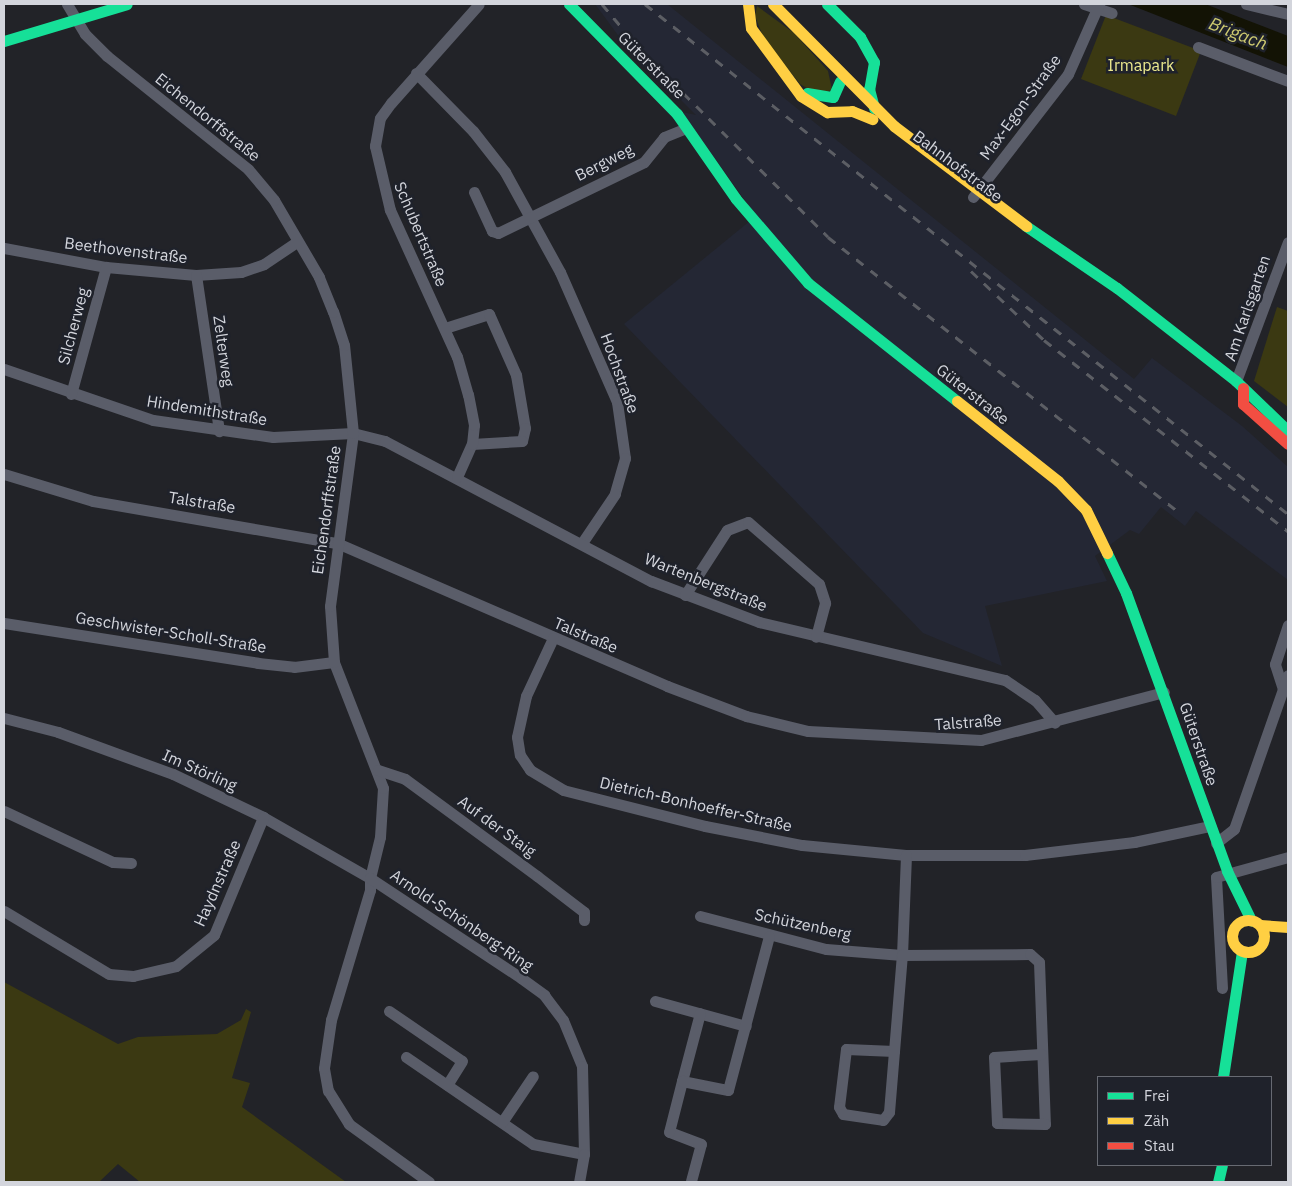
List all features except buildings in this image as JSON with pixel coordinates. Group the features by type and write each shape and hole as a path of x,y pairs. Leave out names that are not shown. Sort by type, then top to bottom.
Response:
{"main road":[{"path":"4,41 74,18 126,4"},
{"name":"Güterstraße","path":"569,4 663,97 736,199 808,283 1071,492 1112,562 1164,692 1216,843 1234,888 1254,926"},
{"path":"748,4 751,28 789,80 816,106 873,114 869,99 870,56 860,37 827,4"},
{"name":"Bahnhofstraße","path":"773,4 803,30 873,114 976,193 1104,279 1239,384 1288,431"},
{"path":"789,80 826,99 838,91 845,81 864,72 870,56"},
{"path":"1239,384 1243,404 1288,444"},
{"path":"1223,1076 1228,1024 1239,989 1255,951 1254,926"},
{"path":"1239,989 1242,951 1231,937 1254,926 1288,927"},
{"path":"1242,951 1255,951"},
{"path":"1218,1182 1222,1166"}],"street":[{"name":"Eichendorffstraße","path":"68,4 74,18 107,56 248,169 274,200 319,277 344,345 353,433 330,606 334,662 378,770 382,812 370,878"},
{"name":"Schubertstraße","path":"457,477 472,444 474,425 468,396 445,328 390,210 375,146 380,118 416,73 479,4"},
{"path":"1084,4 1098,6 1112,13"},
{"path":"1246,4 1288,14"},
{"name":"Max-Egon-Straße","path":"976,193 1068,74 1098,6"},
{"path":"1198,47 1288,81"},
{"name":"Hochstraße","path":"416,73 473,131 505,172 530,217 600,358 623,428 624,458 615,494 582,543"},
{"name":"Bergweg","path":"530,217 644,162 664,137 686,128"},
{"path":"474,192 492,231 498,233 530,217"},
{"name":"Beethovenstraße","path":"4,249 106,267 196,275 241,272 264,264 297,242"},
{"name":"Am Karlsgarten","path":"1239,384 1287,244"},
{"name":"Silcherweg","path":"71,394 106,267"},
{"name":"Zelterweg","path":"196,275 219,431"},
{"path":"445,328 489,314 516,375 525,428 522,441 472,444"},
{"name":"Hindemithstraße","path":"4,369 71,394 153,420 219,431 273,437 353,433"},
{"name":"Wartenbergstraße","path":"353,433 385,442 457,477 685,595 816,637 941,668 1005,680 1035,700 1055,724"},
{"name":"Talstraße","path":"4,474 93,501 337,543 553,638 746,716 808,731 981,740 1055,724 1164,692"},
{"path":"685,595 727,530 738,524 756,525 819,584 825,603 816,637"},
{"name":"Geschwister-Scholl-Straße","path":"4,623 258,663 294,667 334,662"},
{"path":"1283,689 1275,664 1288,625"},
{"name":"Dietrich-Bonhoeffer-Straße","path":"553,638 526,696 517,737 520,755 544,781 705,826 802,845 906,855 1025,854 1134,842 1210,826"},
{"path":"1216,843 1234,830 1288,675"},
{"name":"Im Störling","path":"4,718 127,756 263,817 370,878"},
{"name":"Auf der Staig","path":"378,770 405,779 584,912 584,920"},
{"path":"4,811 113,862 131,863"},
{"name":"Haydnstraße","path":"4,911 109,974 132,976 176,966 214,935 263,817"},
{"path":"894,1051 846,1049 839,1107 843,1114 887,1117 894,1051 902,955 906,855"},
{"path":"1222,988 1216,877 1227,870 1288,857"},
{"name":"Arnold-Schönberg-Ring","path":"370,878 521,978 548,1002 563,1020 582,1066 584,1154 579,1182"},
{"name":"Arnold-Schönberg-Ring","path":"370,878 370,890 330,1020 324,1068 328,1091 350,1124 429,1182"},
{"name":"Schützenberg","path":"700,916 769,936 826,949 902,955 1037,956 1041,1054"},
{"path":"682,1081 722,1092 728,1090 769,936"},
{"path":"655,1001 746,1026"},
{"path":"389,1011 462,1061 447,1084"},
{"path":"693,1182 700,1148 697,1142 669,1132 700,1013"},
{"path":"1041,1054 1045,1124 998,1123 994,1057 1041,1054"},
{"path":"406,1057 502,1122 548,1150 584,1154"},
{"path":"502,1122 533,1076"}],"shaded area":[{"path":"595,4 667,4 1134,379 1152,358 1242,426 1288,467 1288,580 1196,511 1185,526 1161,507 1139,534 1130,530 1095,556 1107,581 985,606 1002,666 923,633 624,324 756,216 682,112 696,115 623,42"}],"green space":[{"path":"757,6 794,33 828,71 832,90 817,94 800,84 764,39 755,16"},
{"name":"Irmapark","path":"1106,15 1201,51 1176,116 1081,79"},
{"path":"1277,307 1288,311 1288,407 1254,381"},
{"path":"4,982 118,1044 138,1037 217,1034 241,1020 246,1009 251,1012 232,1078 250,1083 242,1107 346,1182 140,1182 118,1164 99,1182 4,1182"}],"water":[{"name":"Brigach","path":"1128,4 1205,4 1288,36 1288,67"}],"railway":[{"path":"602,4 645,55 828,237 1179,512"},
{"path":"645,4 1288,514"},
{"path":"971,271 1044,340 1288,531"}],"traffic: fast":[{"path":"4,41 127,4"},
{"path":"569,4 677,114 736,199 808,283 957,401"},
{"path":"827,4 860,37 874,62 869,89 874,108"},
{"path":"807,93 833,97 840,81"},
{"path":"1026,226 1117,288 1236,381 1288,431"},
{"path":"1107,553 1126,593 1227,871 1251,920"},
{"path":"1223,1076 1242,951"},
{"path":"1218,1182 1222,1166"}],"traffic: slow":[{"path":"748,4 751,28 801,96 827,112 852,111 872,119"},
{"path":"773,4 894,126 1026,226"},
{"path":"957,401 1058,481 1086,510 1107,553"},
{"path":"1248,920 1260,924 1264,936 1260,948 1248,952 1236,948 1232,936 1236,924 1248,920"},
{"path":"1260,925 1288,927"}],"traffic: jam":[{"path":"1243,388 1243,404 1288,444"}]}
